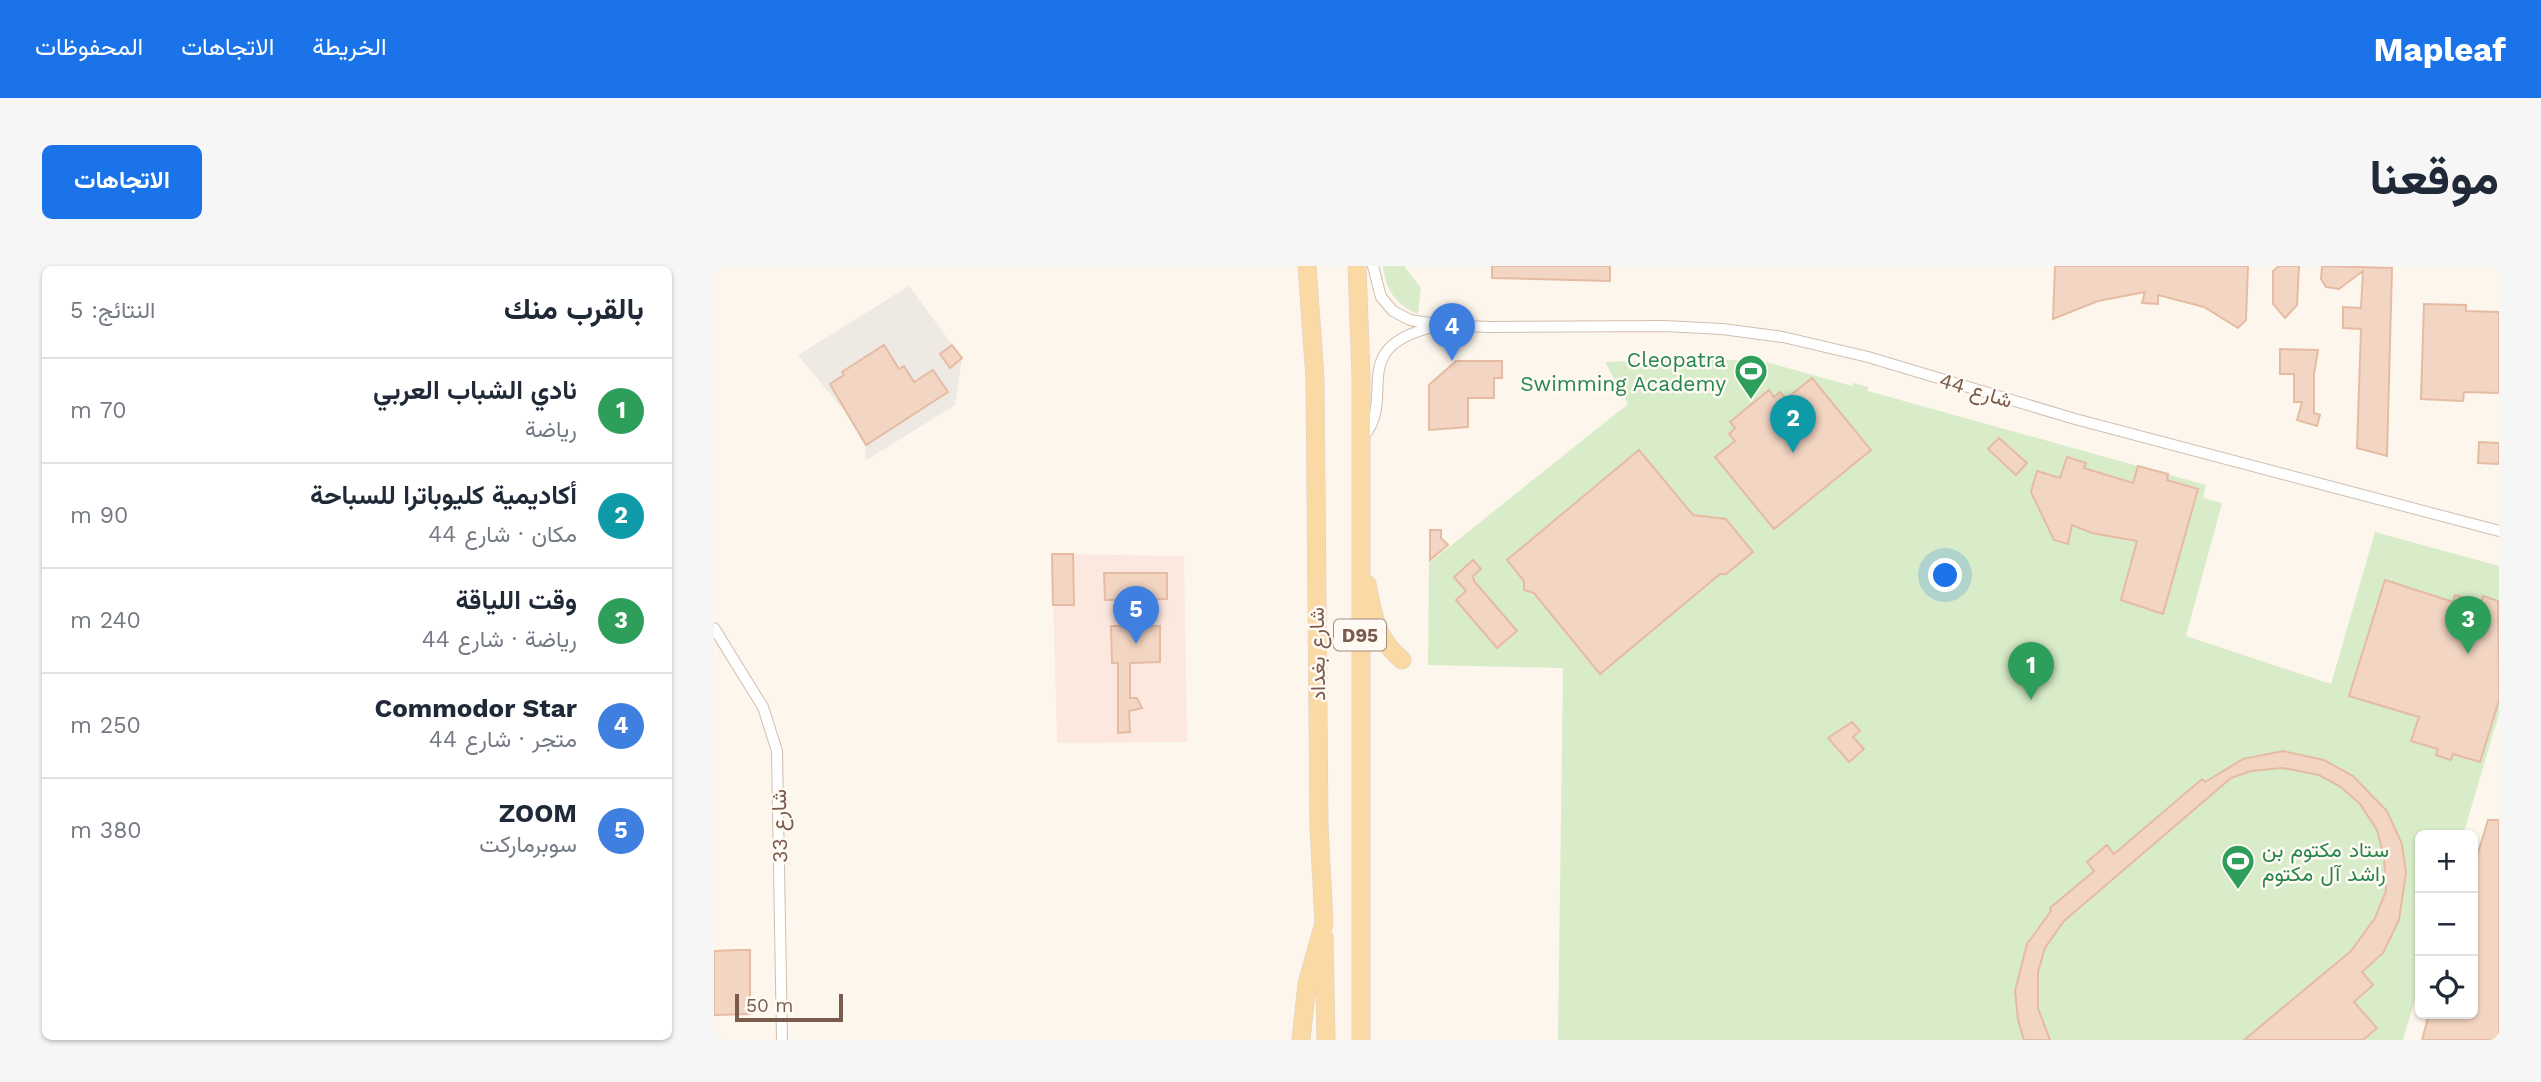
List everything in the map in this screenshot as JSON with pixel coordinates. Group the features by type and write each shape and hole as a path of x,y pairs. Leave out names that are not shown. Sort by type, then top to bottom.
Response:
{"main road":[{"name":"شارع بغداد","path":"1301,1040 1307,984 1324,923 1319,826 1314,378 1307,266"},
{"name":"شارع بغداد","path":"1357,266 1361,439 1359,539 1363,1040"},
{"path":"1359,539 1377,632 1387,648 1402,660"},
{"path":"1324,923 1326,1040"}],"street":[{"name":"شارع 44","path":"1373,266 1377,289 1393,311 1410,320 1443,325 1722,329 1783,337 1868,357 2075,419 2499,531"},
{"name":"شارع 44","path":"1361,439 1374,417 1377,372 1385,355 1406,336 1443,325"},
{"name":"شارع 33","path":"714,628 763,707 776,743 782,1040"}],"shaded area":[{"path":"909,286 962,358 955,405 865,461 866,445 844,411 798,355"},
{"path":"1052,554 1184,556 1187,742 1057,743"}],"green space":[{"path":"1383,266 1404,266 1421,288 1418,314 1404,306 1393,295 1386,282"},
{"path":"1759,360 1852,386 1853,383 1868,387 1868,391 2206,485 2203,498 2222,503 2186,636 2331,684 2375,532 2499,566 2499,714 2464,830 2415,830 2415,999 2403,1040 1558,1040 1563,668 1428,665 1429,563 1628,404 1605,362"}],"building":[{"path":"1492,266 1610,266 1610,281 1492,278"},
{"path":"2055,266 2248,266 2246,320 2238,328 2204,307 2158,295 2158,304 2142,303 2145,292 2098,301 2053,319"},
{"path":"2279,266 2299,266 2297,305 2285,318 2273,304 2273,271"},
{"path":"2322,266 2392,268 2387,456 2357,448 2361,329 2343,328 2343,307 2361,308 2363,271 2339,289 2326,287 2321,279"},
{"path":"2424,304 2466,305 2466,311 2499,312 2499,393 2464,392 2463,401 2421,399"},
{"path":"884,345 899,369 904,366 914,382 933,370 948,392 866,445 830,384 844,375 842,372"},
{"path":"952,345 962,358 950,368 940,354"},
{"path":"2280,349 2318,350 2314,374 2314,413 2320,415 2317,426 2297,420 2302,402 2294,402 2294,374 2280,374"},
{"path":"1456,361 1502,361 1502,378 1494,378 1494,398 1468,398 1468,427 1429,430 1429,385"},
{"path":"1812,378 1871,450 1774,529 1715,457 1735,441 1729,434 1735,428 1730,422 1769,390 1774,397 1780,392 1786,399"},
{"path":"1999,438 2027,463 2016,475 1988,449"},
{"path":"2479,442 2499,443 2499,464 2478,463"},
{"path":"1639,450 1693,515 1726,519 1753,552 1726,574 1720,574 1600,674 1534,593 1524,590 1524,581 1507,560"},
{"path":"2067,457 2086,463 2084,468 2133,483 2138,466 2168,474 2167,480 2198,489 2163,614 2121,600 2137,541 2092,533 2072,525 2068,544 2054,540 2031,492 2037,471 2060,478"},
{"path":"1430,530 1441,530 1441,538 1448,545 1430,560"},
{"path":"1052,554 1073,554 1074,605 1053,605"},
{"path":"1473,560 1481,569 1473,576 1474,581 1517,631 1497,648 1456,600 1466,591 1454,577"},
{"path":"1104,573 1167,573 1167,599 1105,600"},
{"path":"2385,580 2453,602 2455,595 2481,603 2483,596 2498,601 2499,700 2480,762 2453,754 2451,760 2436,755 2438,749 2411,741 2419,717 2349,696"},
{"path":"1111,626 1160,626 1160,662 1130,663 1130,698 1137,698 1142,708 1129,711 1130,732 1118,733 1118,663 1112,663"},
{"path":"1852,722 1860,731 1853,737 1864,749 1849,762 1828,738"},
{"path":"2283,751 2324,760 2353,776 2387,811 2402,844 2406,873 2399,920 2383,953 2362,972 2373,985 2354,1002 2377,1028 2363,1040 2244,1040 2351,951 2375,918 2386,891 2384,857 2377,830 2360,804 2341,787 2319,775 2283,768 2251,771 2231,778 2064,921 2045,948 2038,972 2038,1008 2050,1040 2024,1040 2018,1020 2015,991 2027,944 2051,911 2050,908 2094,871 2087,862 2107,845 2114,854 2202,779 2205,782 2243,759"},
{"path":"2488,820 2499,820 2499,1040 2422,1040 2428,1019 2478,1019 2478,853"},
{"path":"750,950 750,1014 714,1015 714,951"}],"place":[{"name":"Commodor Star","path":"1452,361"},
{"name":"Cleopatra Swimming Academy","path":"1751,401"},
{"name":"أكاديمية كليوباترا للسباحة","path":"1793,453"},
{"name":"ZOOM","path":"1136,644"},
{"name":"وقت اللياقة","path":"2468,654"},
{"name":"نادي الشباب العربي","path":"2031,700"},
{"name":"ستاد مكتوم بن راشد آل مكتوم","path":"2238,891"}]}
